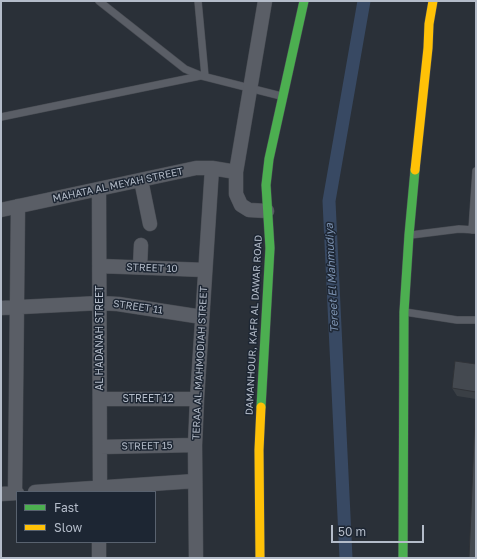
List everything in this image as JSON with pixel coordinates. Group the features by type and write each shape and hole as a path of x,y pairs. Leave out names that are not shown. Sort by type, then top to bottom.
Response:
{"main road":[{"name":"DAMANHOUR, KAFR AL DAWAR ROAD","path":"260,558 260,430 270,248 266,198 267,172 282,96 304,1"},
{"path":"403,558 404,312 409,235 428,48 429,24 433,1"}],"street":[{"path":"265,1 236,172 236,194 241,205 249,210 267,211"},
{"name":"MAHATA AL MEYAH STREET","path":"1,210 196,168 212,168 236,172"},
{"name":"TERAA AL MAHMODIAH STREET","path":"196,558 195,445 212,168"},
{"path":"141,180 150,224"},
{"name":"AL HADANAH STREET","path":"99,189 100,490"},
{"path":"16,491 18,206"},
{"path":"140,268 141,245"},
{"name":"STREET 10","path":"100,266 205,270"},
{"name":"STREET 11","path":"1,308 100,303 118,304 202,317"},
{"name":"STREET 12","path":"100,399 197,399"},
{"name":"STREET 15","path":"100,447 195,445"},
{"path":"68,491 100,490 195,481"},
{"path":"1,494 16,493"},
{"path":"99,543 99,558"}],"lane":[{"path":"99,1 178,64 194,73 250,89 282,96"},
{"path":"198,1 204,76"},
{"path":"1,117 204,76"},
{"path":"409,235 459,229 474,230 476,172"},
{"path":"404,312 457,320 476,320"}],"building":[{"path":"455,361 476,364 476,392 452,388"},
{"path":"475,417 476,558 469,558"}],"waterway":[{"name":"Tereet El Mahmudiya","path":"346,558 329,201 364,1"}],"traffic: fast":[{"path":"261,407 270,248 266,185 269,159 304,1"},
{"path":"403,558 404,312 415,170"}],"traffic: slow":[{"path":"415,170 428,48 429,24 433,1"},
{"path":"260,558 259,450 261,407"}]}
